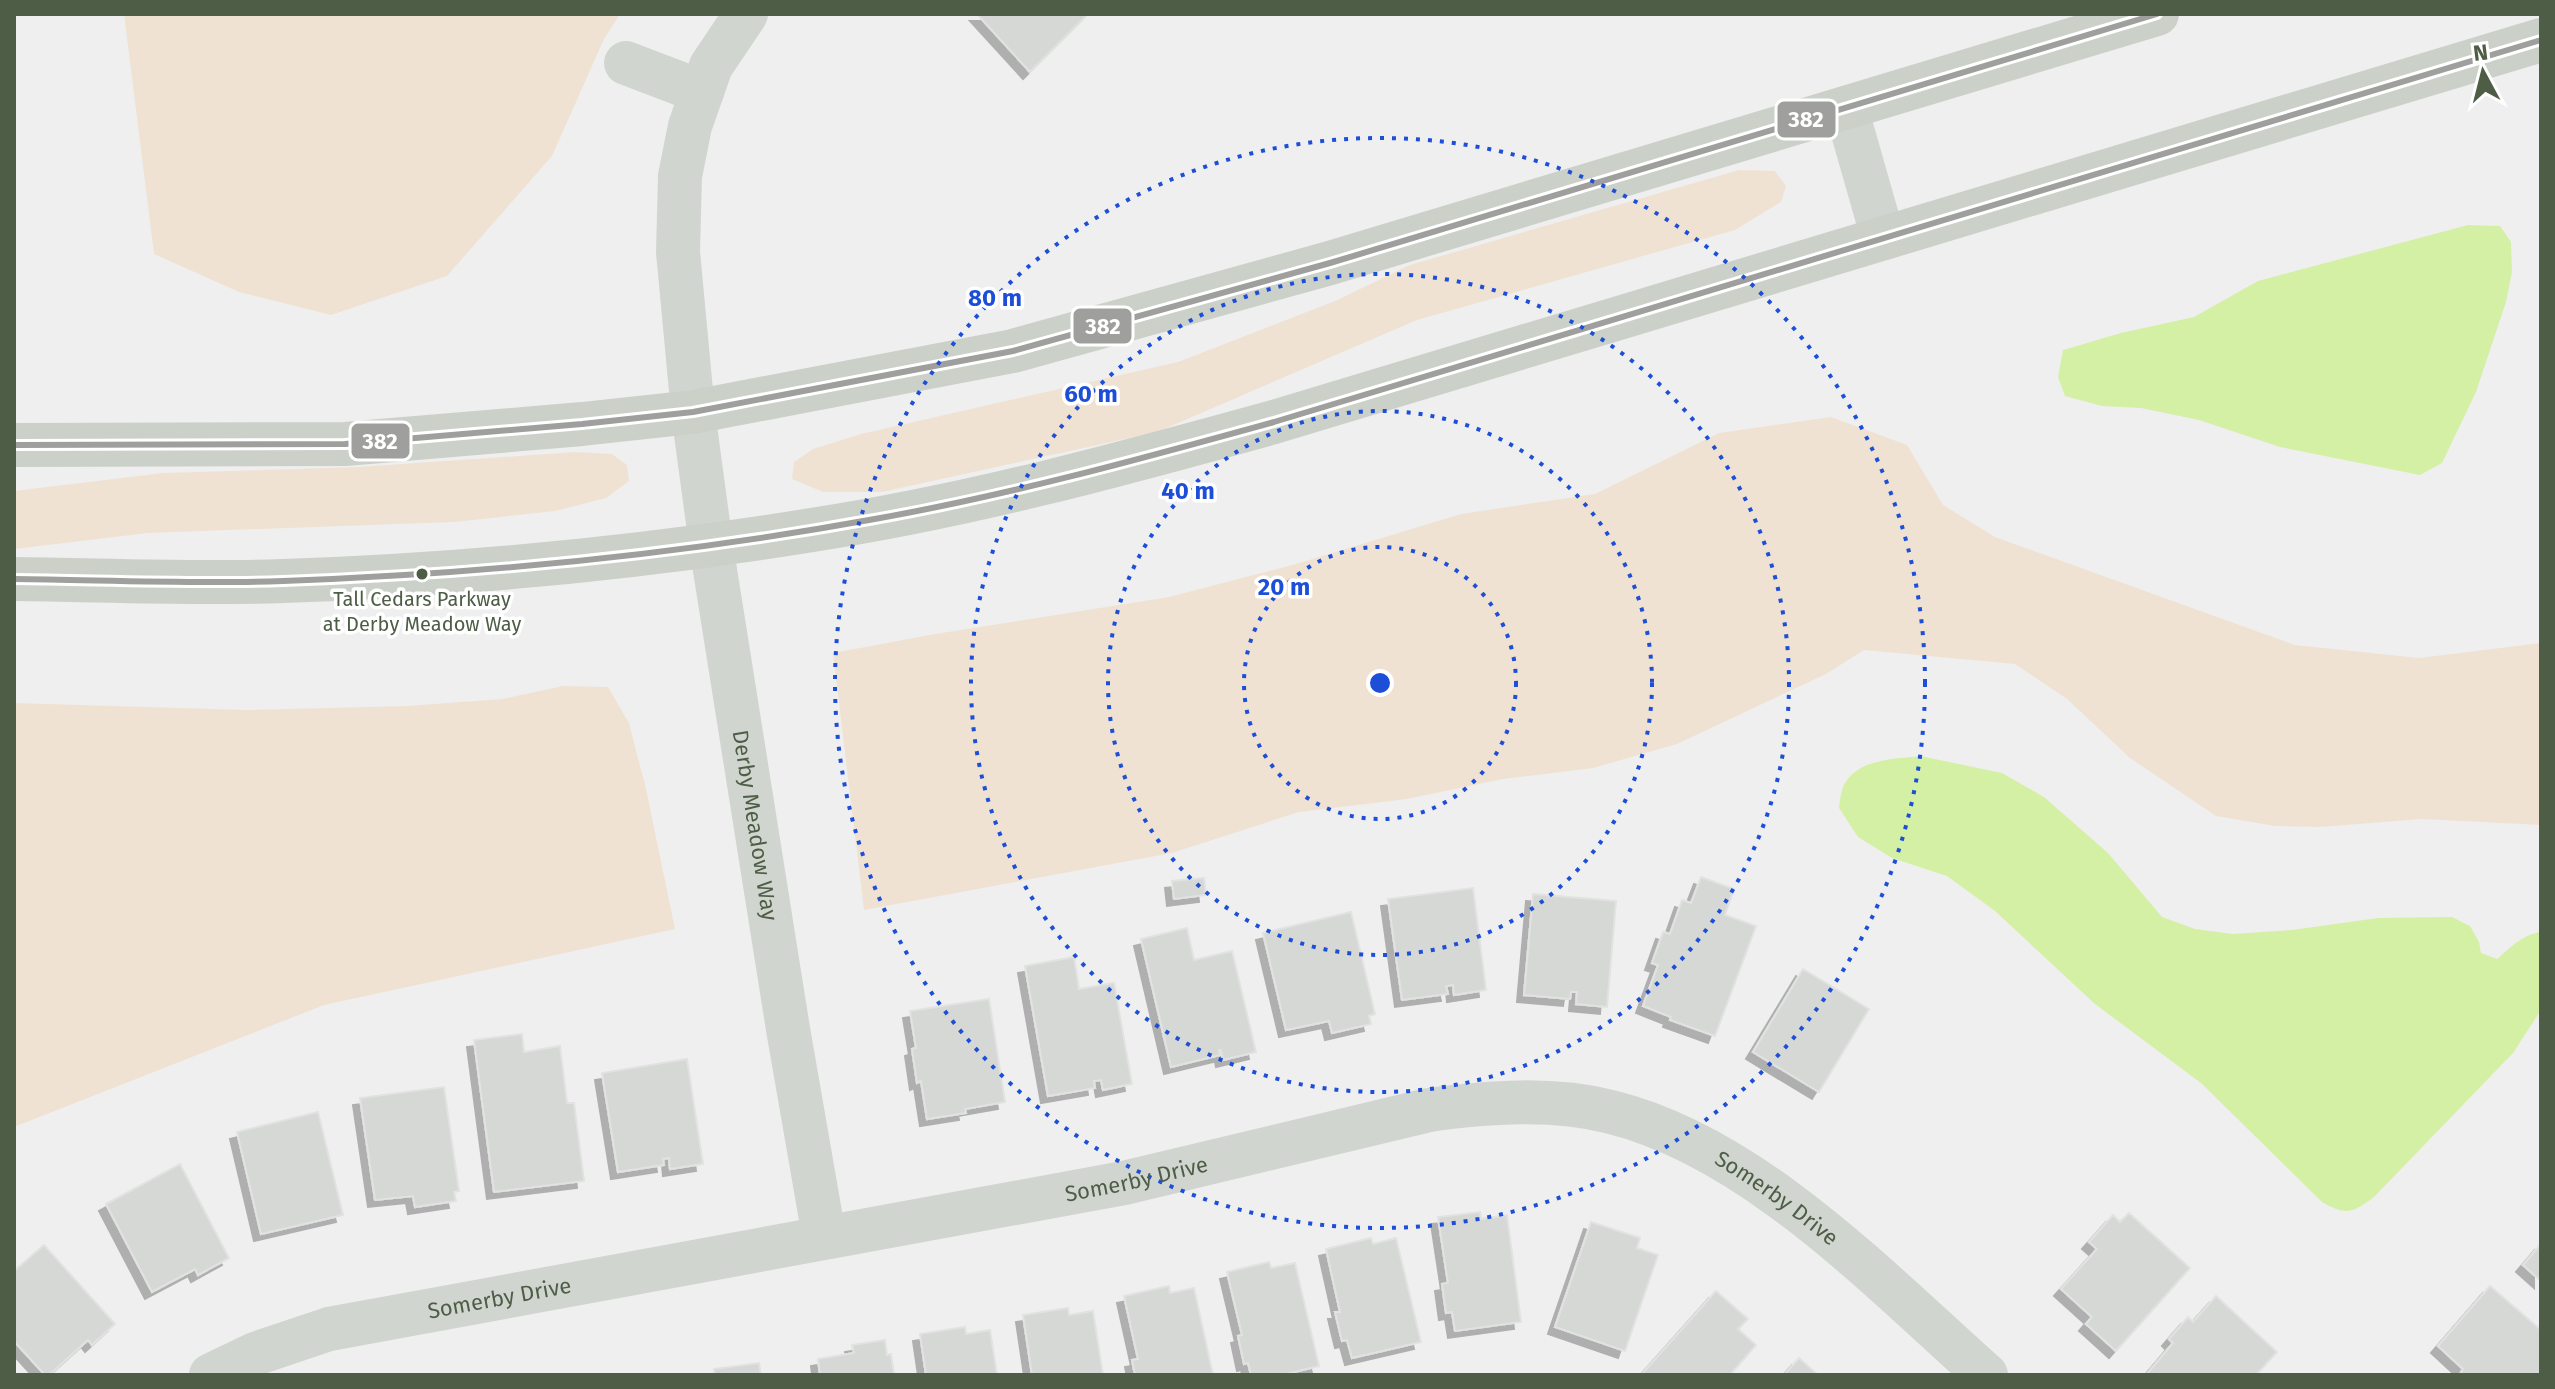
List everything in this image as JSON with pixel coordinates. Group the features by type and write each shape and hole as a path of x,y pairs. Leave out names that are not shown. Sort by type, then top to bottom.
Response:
{"main road":[{"path":"14,445 345,444 582,424 693,412 1013,351 1330,263 2157,14"},
{"path":"14,579 281,581 457,572 711,545 845,524 1089,473 1274,422 2541,40"}],"street":[{"name":"Derby Meadow Way","path":"746,14 711,66 690,126 680,176 678,237 684,328 711,545 824,1236"},
{"path":"626,63 702,92"},
{"path":"1846,108 1883,238"},
{"name":"Somerby Drive","path":"211,1375 255,1354 329,1329 1124,1183 1429,1110 1476,1103 1533,1102 1609,1111 1667,1130 1729,1164 1775,1194 1866,1268 1986,1375"}],"shaded area":[{"path":"124,14 620,14 604,39 552,156 447,276 331,315 239,292 154,254"},
{"path":"1739,170 1775,171 1786,186 1781,202 1735,230 1417,320 1157,432 882,492 823,492 792,479 794,462 813,449 861,434 1178,362 1335,301 1410,265"},
{"path":"2468,225 2500,226 2511,242 2512,272 2506,302 2476,392 2442,463 2420,475 2280,447 2199,420 2141,408 2102,406 2065,396 2058,377 2063,350 2194,317 2258,281"},
{"path":"1831,417 1907,445 1943,505 1995,537 2295,645 2419,658 2541,643 2541,825 2421,819 2321,827 2275,826 2216,816 2130,758 2067,699 2015,664 1864,650 1826,674 1677,744 1593,768 1503,779 1407,799 1299,812 1172,853 864,910 833,653 1169,597 1296,564 1461,514 1595,494 1719,433"},
{"path":"575,452 612,454 627,465 629,481 606,498 555,511 454,522 148,533 14,549 14,491 163,473 358,467"},
{"path":"563,686 608,687 629,723 675,929 324,1005 14,1127 14,703 248,710 407,706 502,699"},
{"path":"1920,756 2002,773 2044,797 2108,853 2162,917 2195,929 2233,934 2292,930 2378,918 2452,917 2470,926 2481,953 2497,959 2523,939 2541,932 2541,1010 2513,1053 2374,1197 2349,1211 2338,1209 2322,1202 2201,1083 2095,1004 1995,911 1947,876 1892,858 1858,837 1839,808 1845,783 1851,775 1868,765"}],"building":[{"path":"977,14 1088,14 1030,72"},
{"path":"1701,877 1734,889 1725,915 1756,926 1715,1036 1670,1020 1671,1017 1643,1006 1658,965 1652,963 1663,932 1670,934 1682,900 1691,903"},
{"path":"1204,878 1206,895 1174,899 1172,881"},
{"path":"1473,888 1486,990 1454,995 1453,985 1446,986 1448,994 1402,1000 1388,899"},
{"path":"1533,894 1616,901 1607,1007 1576,1004 1577,992 1571,992 1570,999 1524,995"},
{"path":"1351,912 1375,1014 1369,1016 1371,1024 1332,1033 1329,1021 1286,1030 1263,933"},
{"path":"1187,928 1194,960 1232,951 1256,1052 1223,1060 1219,1050 1220,1055 1171,1067 1141,939"},
{"path":"1074,957 1079,989 1114,983 1132,1084 1103,1090 1101,1080 1094,1081 1095,1088 1048,1096 1025,966"},
{"path":"1803,969 1869,1009 1819,1092 1753,1052"},
{"path":"989,999 1005,1102 965,1109 966,1113 927,1119 921,1081 917,1083 910,1011"},
{"path":"522,1034 524,1052 560,1046 567,1103 574,1103 584,1181 494,1192 474,1040"},
{"path":"687,1059 703,1164 670,1169 669,1158 663,1159 664,1165 618,1172 602,1073"},
{"path":"444,1087 459,1191 454,1192 456,1201 415,1207 413,1196 375,1200 360,1098"},
{"path":"318,1112 343,1215 261,1234 237,1132"},
{"path":"180,1164 229,1258 198,1275 195,1269 152,1292 106,1204"},
{"path":"1480,1212 1481,1219 1507,1215 1521,1322 1455,1331 1452,1312 1446,1313 1442,1284 1448,1283 1438,1217"},
{"path":"2129,1213 2190,1268 2116,1351 2086,1324 2092,1317 2061,1289 2097,1249 2089,1242 2113,1215 2120,1222"},
{"path":"1591,1222 1640,1238 1637,1248 1658,1255 1625,1351 1555,1327"},
{"path":"1371,1238 1373,1244 1396,1238 1421,1342 1352,1358 1347,1340 1342,1341 1335,1312 1340,1312 1326,1249"},
{"path":"2541,1244 2541,1281 2523,1265"},
{"path":"44,1245 115,1324 92,1345 88,1340 49,1375 45,1375 14,1341 14,1271"},
{"path":"1269,1262 1271,1268 1295,1263 1319,1366 1282,1375 1251,1375 1248,1363 1244,1364 1238,1336 1242,1335 1227,1272"},
{"path":"1169,1286 1170,1293 1194,1288 1213,1375 1135,1375 1132,1360 1138,1359 1124,1296"},
{"path":"2490,1286 2541,1330 2541,1375 2464,1375 2461,1372 2463,1369 2438,1346"},
{"path":"1716,1291 1748,1319 1738,1329 1756,1345 1730,1375 1641,1375"},
{"path":"2216,1296 2277,1352 2256,1375 2146,1375 2173,1343 2169,1339 2188,1317 2193,1322"},
{"path":"1068,1308 1069,1315 1093,1311 1103,1375 1032,1375 1023,1315"},
{"path":"965,1327 966,1334 990,1330 997,1375 926,1375 920,1334"},
{"path":"885,1340 894,1375 820,1375 818,1359 854,1353 852,1345"},
{"path":"1799,1358 1818,1375 1784,1375"},
{"path":"759,1363 761,1375 715,1375 714,1369"}],"transit line":[{"name":"382","path":"14,445 345,444 582,424 693,412 1013,351 1330,263 2157,14"},
{"name":"382","path":"14,579 249,582 504,568 724,543 971,500 1274,422 2541,40"}],"place":[{"name":"Tall Cedars Parkway at Derby Meadow Way","path":"422,574"}]}
